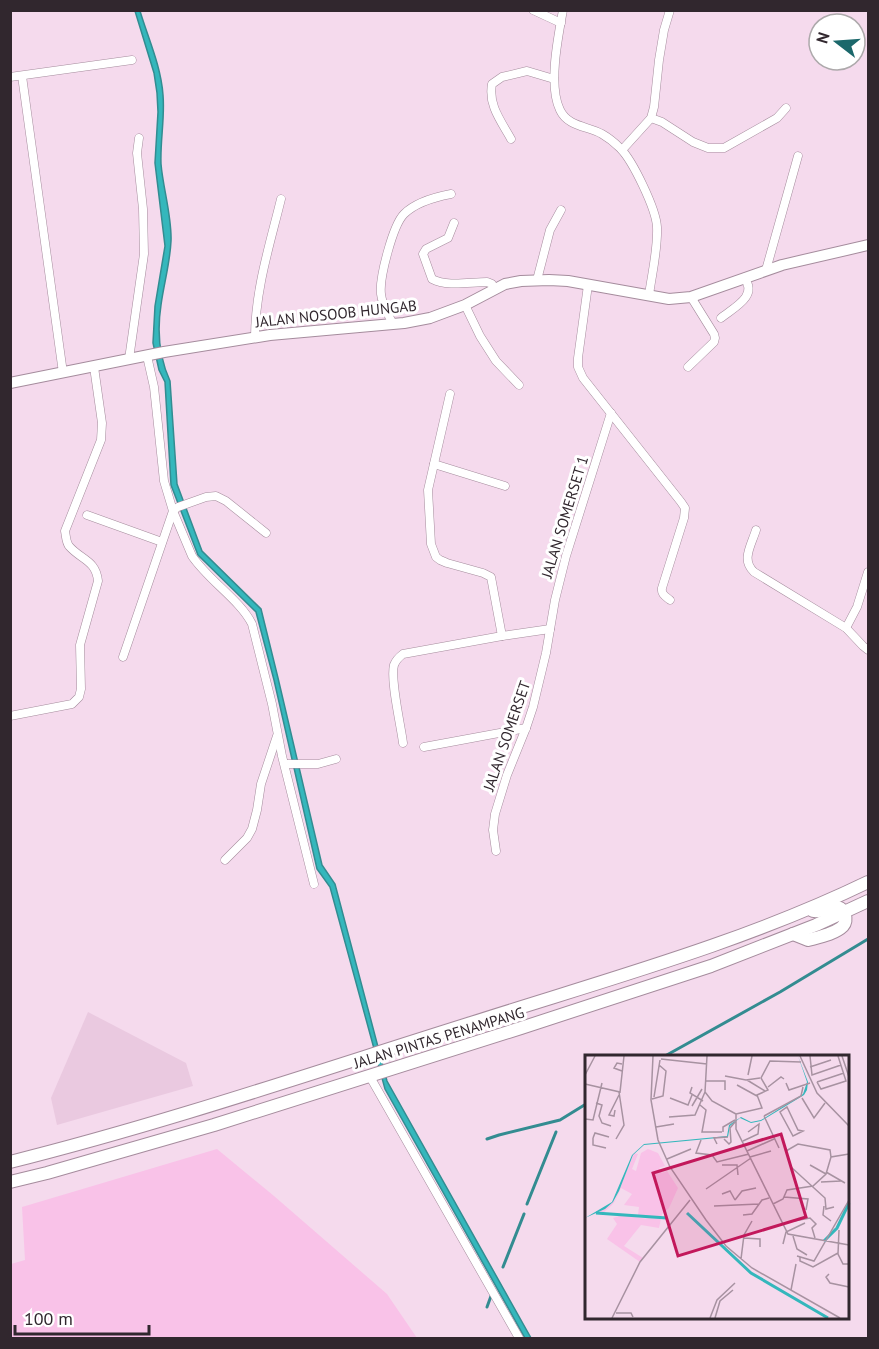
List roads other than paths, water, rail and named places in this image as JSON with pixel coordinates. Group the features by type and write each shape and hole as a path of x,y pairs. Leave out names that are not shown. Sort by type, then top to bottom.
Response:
{"main road":[{"name":"JALAN NOSOOB HUNGAB","path":"10,383 164,352 270,335 393,324 430,318 465,305 505,284 537,280 568,281 669,299 691,297 782,265 868,245"},
{"name":"JALAN PINTAS PENAMPANG","path":"10,1162 112,1135 612,979 772,924 868,882"},
{"name":"JALAN PINTAS PENAMPANG","path":"10,1182 173,1137 711,966 793,934 868,901"},
{"path":"806,910 819,912 836,907 844,912"}],"street":[{"path":"533,10 561,24"},
{"path":"563,10 554,79 555,99 564,118 597,131 622,150 644,190 657,225 649,295"},
{"path":"622,150 651,118 664,30 670,10"},
{"path":"10,77 132,60"},
{"path":"511,139 492,103 490,92 492,84 502,77 527,71 554,79"},
{"path":"22,76 63,373"},
{"path":"651,118 662,122 693,142 708,148 724,148 777,118 786,108"},
{"path":"129,359 144,254 143,209 137,153 139,138"},
{"path":"766,270 798,156"},
{"path":"393,324 382,302 381,286 397,223 404,213 417,204 451,194"},
{"path":"255,338 258,296 281,199"},
{"path":"537,280 550,230 561,210"},
{"path":"454,223 448,238 424,251 432,279 446,283 487,282 495,289"},
{"path":"721,318 741,303 747,295 749,288 744,278"},
{"path":"588,285 578,367 583,378 685,508 684,518 662,588 663,595 670,600"},
{"path":"688,367 714,342 715,338 691,297"},
{"path":"465,305 496,361 519,386"},
{"path":"149,356 164,481 192,556 206,575 238,605 252,624 314,884"},
{"path":"10,716 72,704 79,697 81,689 80,645 98,581 94,566 69,546 65,531 101,440 102,423 94,367"},
{"path":"450,394 428,490 431,544 436,557 447,563 491,577 502,636"},
{"name":"JALAN SOMERSET 1","path":"550,629 566,556 611,413"},
{"path":"434,464 505,486"},
{"path":"123,657 175,509 206,497 216,496 226,501 266,533"},
{"path":"87,515 162,542"},
{"path":"756,530 747,558 749,567 754,573 846,628 868,650"},
{"path":"846,628 857,607 868,572"},
{"path":"403,743 393,676 394,664 403,654 550,629"},
{"name":"JALAN SOMERSET","path":"496,851 493,830 495,814 507,775 526,728 539,683 550,629"},
{"path":"424,747 526,728"},
{"path":"225,860 252,830 261,784 278,735"},
{"path":"285,764 318,764 336,759"},
{"path":"370,1075 519,1338"}],"water":[{"path":"135,11 140,11 160,73 163,95 161,164 171,241 159,334 163,363 170,381 177,484 202,551 261,609 322,865 335,884 387,1081 531,1338 525,1338 385,1089 330,887 317,869 274,680 256,612 198,555 171,485 165,382 159,370 153,343 155,306 165,246 155,163 157,93 154,73"}],"waterway":[{"path":"667,1055 780,992 868,939"},
{"path":"487,1139 560,1120 585,1105"},
{"path":"527,1204 556,1132"},
{"path":"503,1267 524,1214"},
{"path":"487,1307 491,1296"}]}
